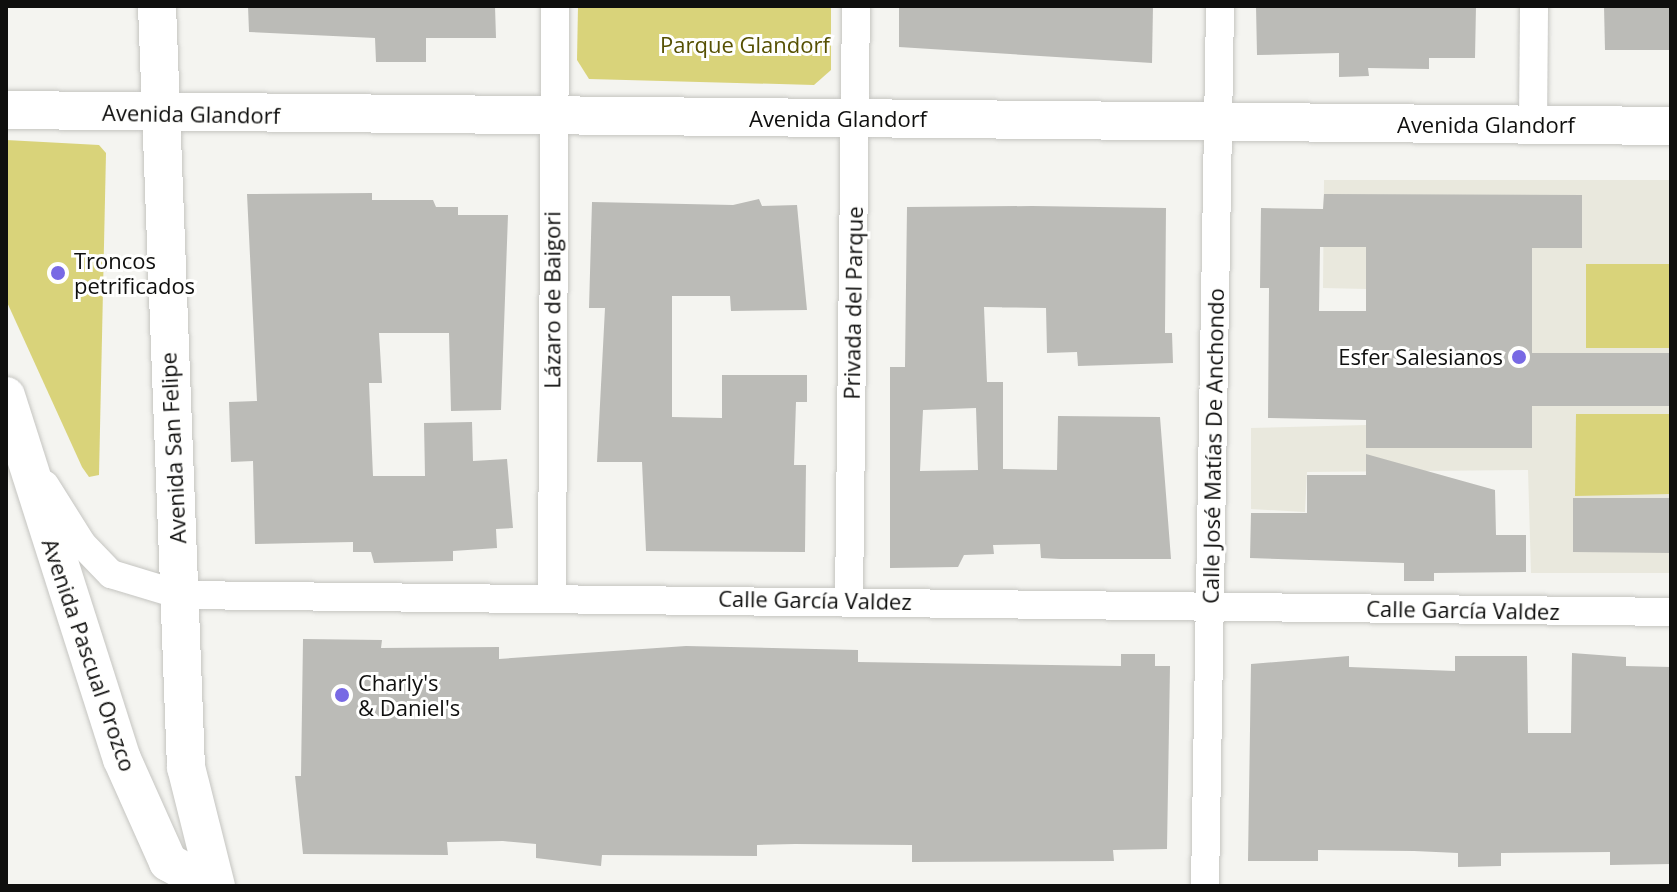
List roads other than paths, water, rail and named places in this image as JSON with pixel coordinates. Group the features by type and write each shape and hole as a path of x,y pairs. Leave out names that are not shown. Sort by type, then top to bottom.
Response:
{"main road":[{"name":"Avenida San Felipe","path":"157,6 157,115 186,767 213,886"},
{"name":"Avenida Glandorf","path":"6,110 157,115 553,119 856,118 1219,124 1671,126"},
{"name":"Avenida Pascual Orozco","path":"6,396 26,453 68,606 157,842 179,873 213,886"}],"street":[{"name":"Lázaro de Baigori","path":"552,594 555,6"},
{"name":"Privada del Parque","path":"849,601 856,6"},
{"name":"Calle José Matías De Anchondo","path":"1205,886 1220,6"},
{"path":"1533,125 1534,6"},
{"name":"Calle García Valdez","path":"26,453 94,559 129,582 180,595 552,594 1210,607 1671,612"}],"place":[{"name":"Troncos petrificados","path":"58,273"},
{"name":"Esfer Salesianos","path":"1519,357"},
{"name":"Charly's & Daniel's","path":"342,695"}],"park label":[{"name":"Parque Glandorf","path":"745,45"}]}
